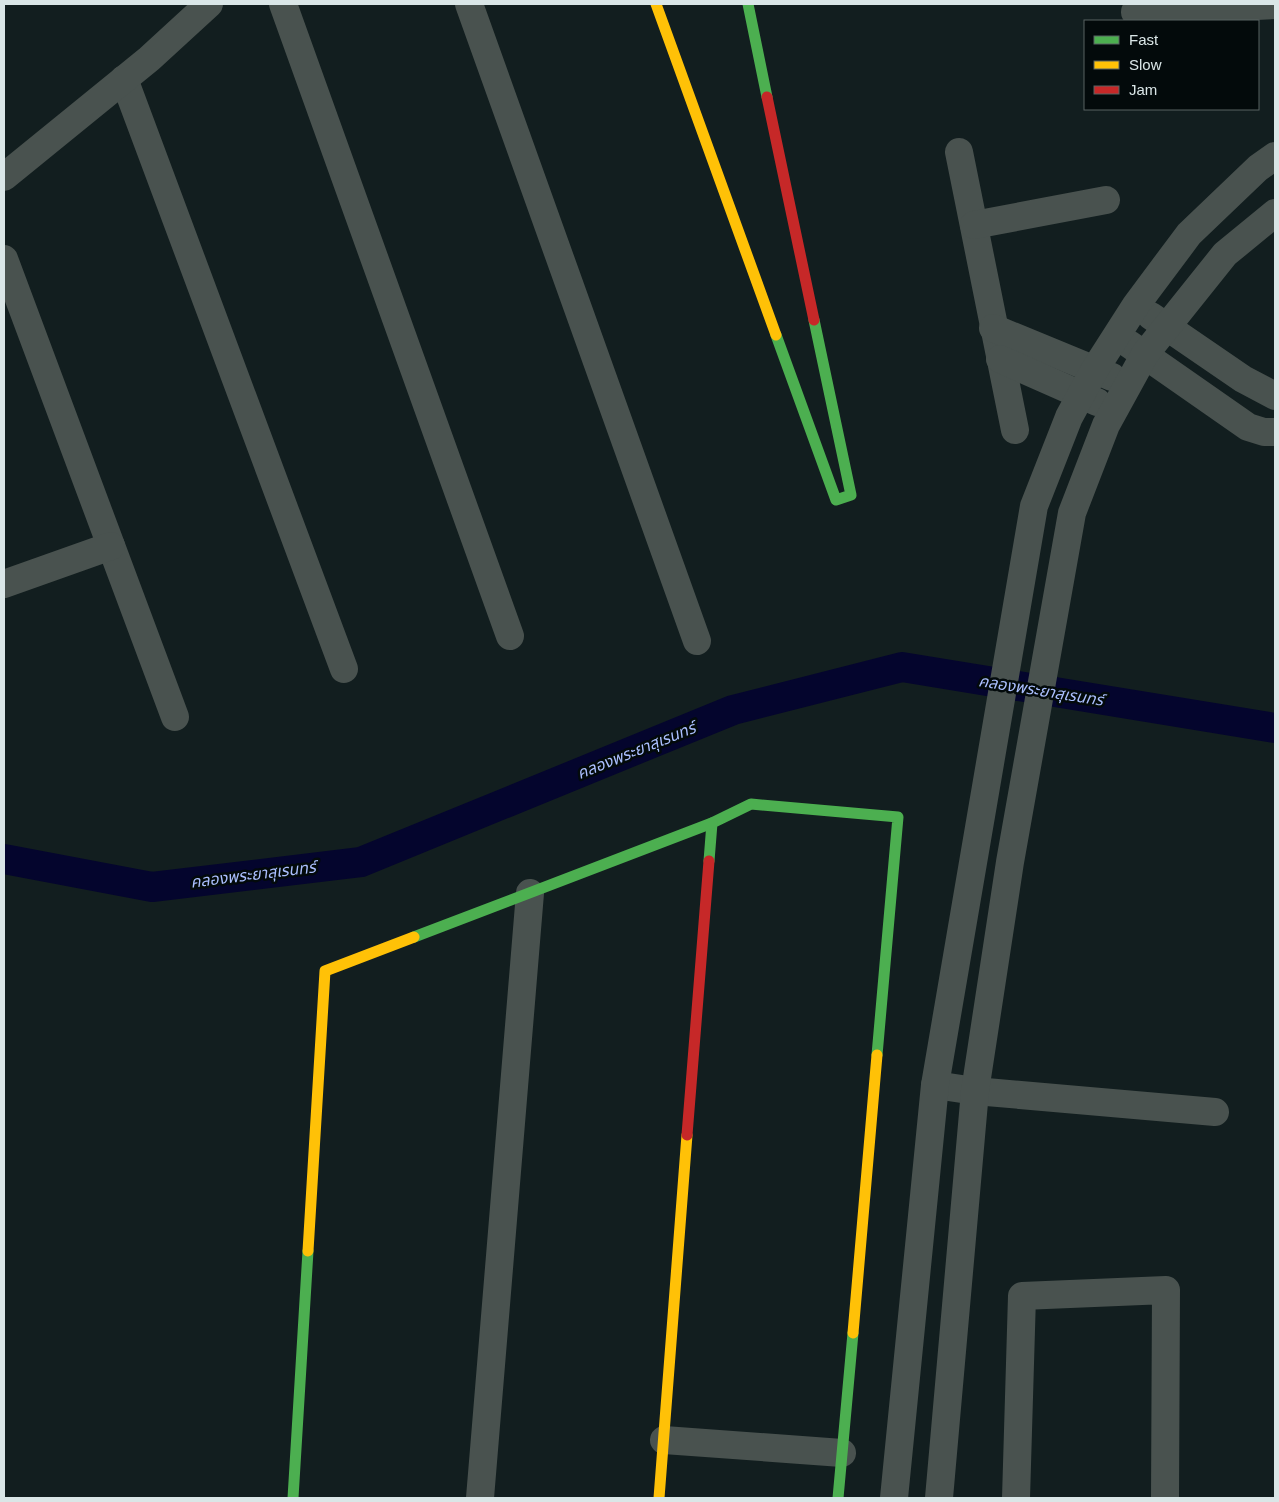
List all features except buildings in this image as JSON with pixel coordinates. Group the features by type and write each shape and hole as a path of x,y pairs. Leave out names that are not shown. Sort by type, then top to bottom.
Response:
{"street":[{"path":"4,177 124,80 209,4"},
{"path":"283,4 510,636"},
{"path":"469,4 697,641"},
{"path":"656,4 836,500 851,495 748,4"},
{"path":"1135,12 1275,5"},
{"path":"124,80 344,669"},
{"path":"959,152 1015,430"},
{"path":"894,1498 935,1085 1034,506 1068,417 1116,335 1136,305 1189,234 1258,168 1275,156"},
{"path":"974,225 1106,200"},
{"path":"940,1498 975,1091 1010,862 1072,513 1106,425 1144,354 1225,254 1275,213"},
{"path":"4,259 175,717"},
{"path":"1136,305 1243,379 1275,396"},
{"path":"993,328 1096,369 1128,385"},
{"path":"1116,335 1248,428 1264,432 1275,432"},
{"path":"1000,359 1082,394 1114,411"},
{"path":"4,584 111,546"},
{"path":"293,1498 325,971 712,823 751,804 898,817 838,1498"},
{"path":"659,1498 712,823"},
{"path":"480,1498 530,893"},
{"path":"935,1085 975,1091 1215,1112"},
{"path":"1016,1498 1022,1296 1166,1290 1165,1498"},
{"path":"664,1440 842,1453"}],"waterway":[{"name":"คลองพระยาสุเรนทร์","path":"4,859 152,887 361,862 733,710 902,667 1275,728"}],"traffic: fast":[{"path":"748,4 767,97"},
{"path":"776,335 836,500 851,495 814,320"},
{"path":"709,861 712,823 751,804 898,817 877,1055"},
{"path":"414,937 712,823"},
{"path":"293,1498 308,1251"},
{"path":"838,1498 853,1333"}],"traffic: slow":[{"path":"656,4 776,335"},
{"path":"308,1251 325,971 414,937"},
{"path":"853,1333 877,1055"},
{"path":"659,1498 687,1135"}],"traffic: jam":[{"path":"767,97 814,320"},
{"path":"687,1135 709,861"}]}
